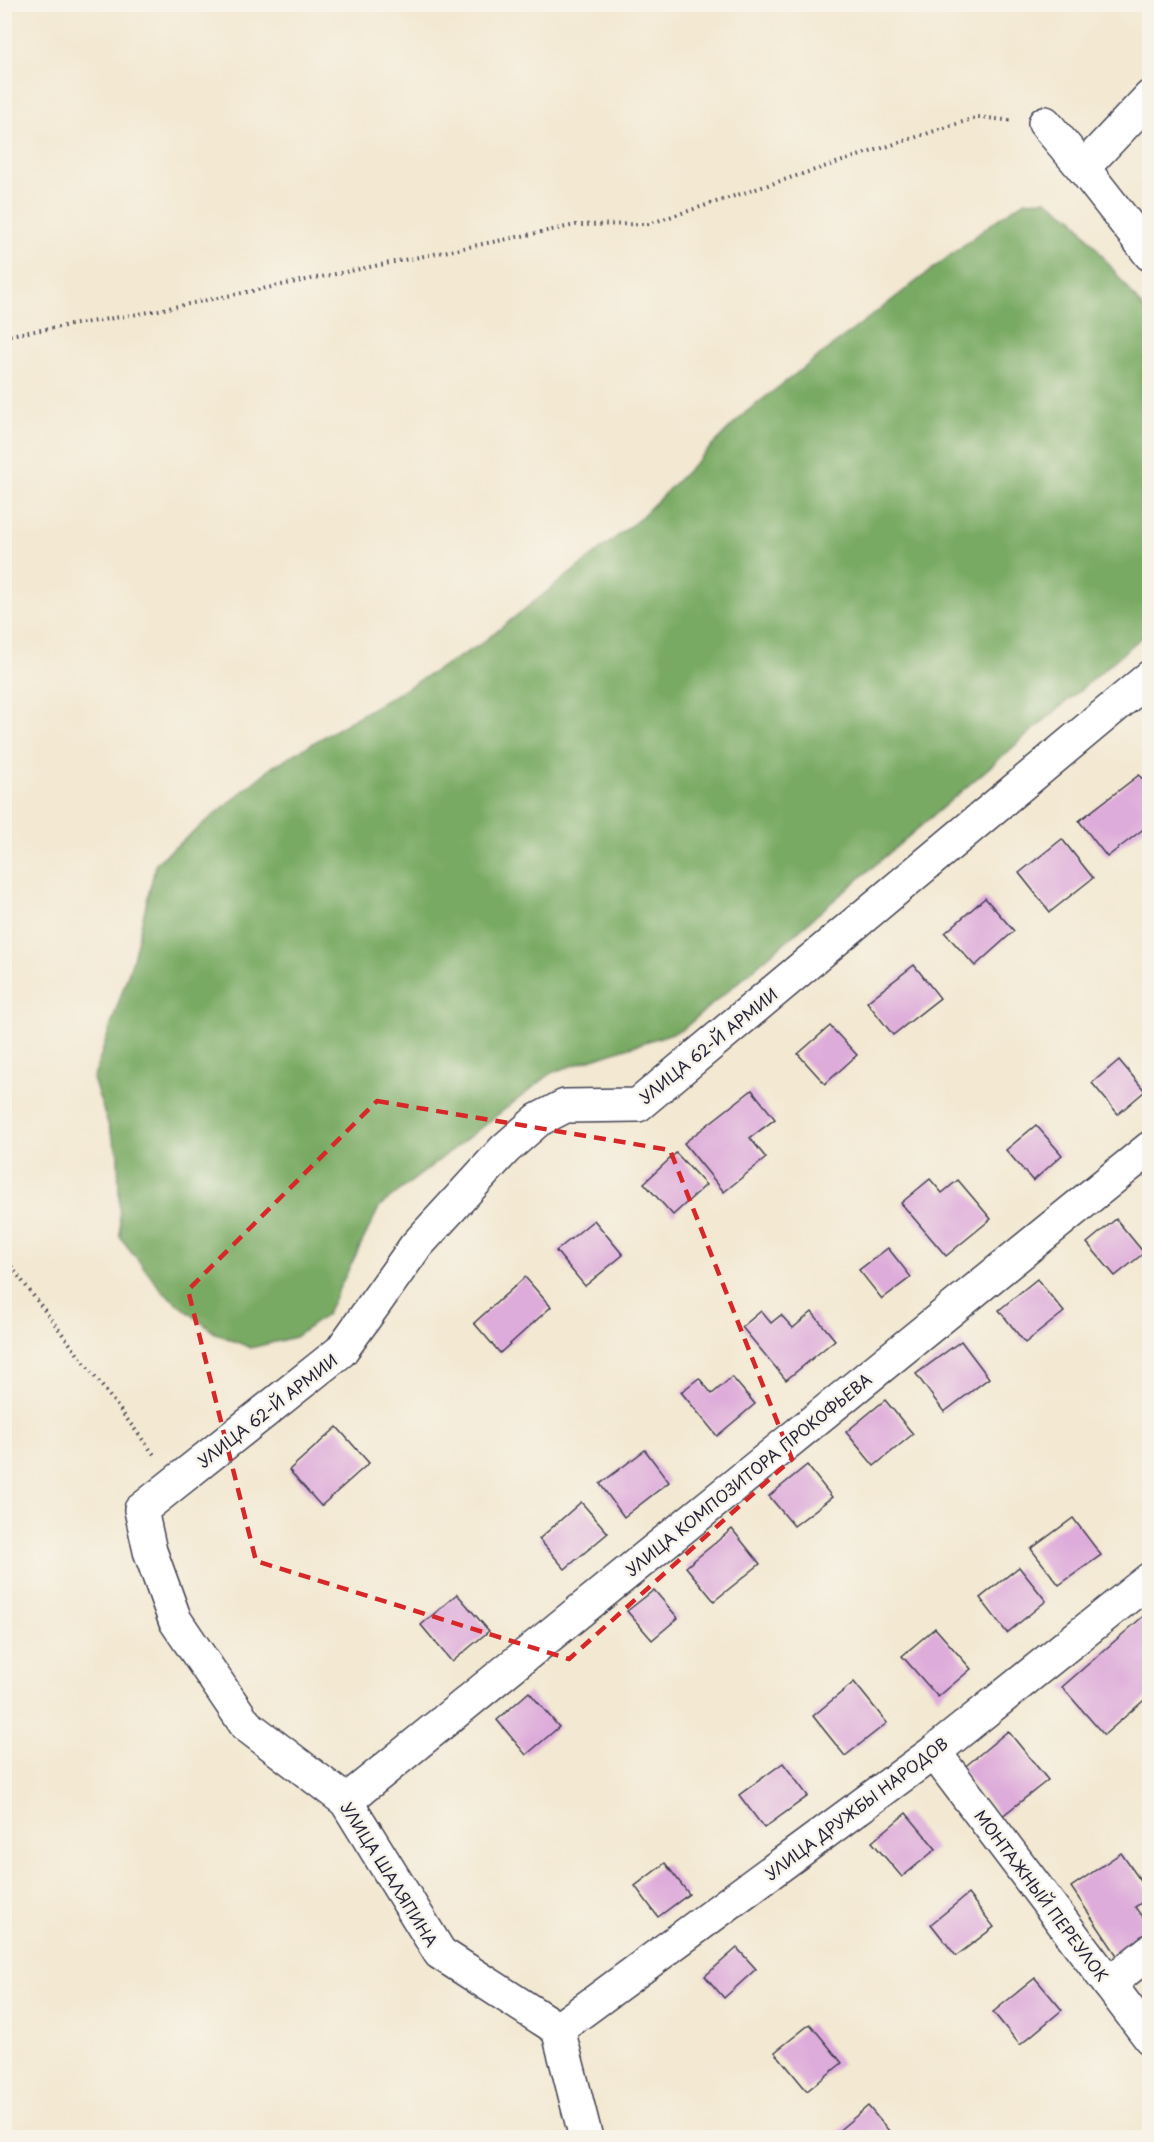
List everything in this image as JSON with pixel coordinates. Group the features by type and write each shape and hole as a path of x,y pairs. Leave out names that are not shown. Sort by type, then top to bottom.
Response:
{"street":[{"path":"1083,168 1149,97"},
{"path":"1045,123 1149,254"},
{"name":"УЛИЦА 62-Й АРМИИ","path":"141,1510 341,1351 415,1247 505,1149 538,1120 565,1106 638,1105 1149,677"},
{"name":"УЛИЦА КОМПОЗИТОРА ПРОКОФЬЕВА","path":"346,1801 1149,1148"},
{"name":"УЛИЦА ШАЛЯПИНА","path":"141,1510 150,1551 175,1620 246,1725 346,1801 440,1953 558,2030"},
{"name":"УЛИЦА ДРУЖБЫ НАРОДОВ","path":"558,2030 934,1752 1149,1579"},
{"name":"МОНТАЖНЫЙ ПЕРЕУЛОК","path":"934,1752 1149,2038"},
{"path":"1109,1984 1149,1951"},
{"path":"558,2030 585,2138"}],"path":[{"path":"4,336 144,313 576,225 648,224 978,117 1045,123"},
{"path":"4,1257 175,1483"}],"highlighted area":[{"path":"377,1101 670,1150 792,1459 569,1659 256,1561 188,1290"}],"green space":[{"path":"1046,200 1073,218 1149,316 1149,631 682,1030 553,1072 380,1206 326,1315 295,1337 251,1348 215,1333 163,1292 120,1237 118,1154 93,1079 133,959 156,863 272,767 478,646 638,520 746,412 999,218 1025,201"}],"building":[{"path":"1139,775 1150,788 1150,824 1107,857 1079,821"},
{"path":"1062,839 1093,878 1050,912 1019,873"},
{"path":"985,898 1014,931 975,966 945,933"},
{"path":"914,965 940,998 893,1035 867,1002"},
{"path":"830,1026 857,1055 825,1084 798,1054"},
{"path":"1119,1060 1145,1091 1118,1114 1092,1083"},
{"path":"752,1090 775,1119 750,1138 766,1158 724,1192 684,1143"},
{"path":"1036,1125 1062,1155 1033,1181 1006,1150"},
{"path":"676,1153 706,1185 673,1215 644,1183"},
{"path":"930,1179 942,1193 958,1180 991,1219 946,1256 901,1203"},
{"path":"1116,1219 1144,1253 1115,1276 1087,1243"},
{"path":"594,1220 623,1255 585,1286 556,1251"},
{"path":"888,1248 911,1277 882,1299 859,1270"},
{"path":"525,1277 551,1307 500,1353 474,1323"},
{"path":"1037,1279 1064,1312 1025,1343 999,1310"},
{"path":"761,1311 771,1323 781,1315 793,1328 812,1312 835,1340 786,1380 742,1327"},
{"path":"961,1341 989,1378 944,1412 916,1374"},
{"path":"732,1377 755,1404 717,1436 681,1392 699,1378 712,1394"},
{"path":"885,1400 913,1434 874,1466 846,1432"},
{"path":"337,1427 369,1463 321,1506 289,1470"},
{"path":"645,1450 669,1482 624,1517 600,1484"},
{"path":"807,1465 832,1497 794,1526 769,1496"},
{"path":"581,1502 608,1533 565,1569 539,1539"},
{"path":"1073,1518 1101,1555 1059,1585 1031,1549"},
{"path":"732,1529 760,1564 714,1601 686,1567"},
{"path":"1019,1567 1046,1601 1007,1633 980,1598"},
{"path":"654,1590 678,1618 652,1640 627,1611"},
{"path":"457,1594 489,1631 452,1662 421,1625"},
{"path":"1148,1612 1150,1695 1104,1735 1062,1687"},
{"path":"935,1628 971,1669 938,1697 902,1656"},
{"path":"854,1682 887,1723 845,1756 813,1716"},
{"path":"529,1692 559,1727 526,1755 497,1720"},
{"path":"1008,1731 1048,1780 1001,1817 962,1769"},
{"path":"783,1763 808,1796 764,1828 739,1795"},
{"path":"906,1813 936,1849 902,1877 872,1842"},
{"path":"1121,1853 1150,1894 1150,1897 1135,1907 1150,1928 1150,1936 1118,1957 1071,1887"},
{"path":"665,1863 689,1894 658,1917 635,1886"},
{"path":"968,1894 994,1927 956,1956 931,1924"},
{"path":"737,1948 756,1969 724,1998 705,1976"},
{"path":"1035,1978 1062,2010 1020,2045 993,2012"},
{"path":"810,2024 842,2063 807,2091 775,2052"},
{"path":"868,2106 895,2138 840,2138 836,2133"}]}
